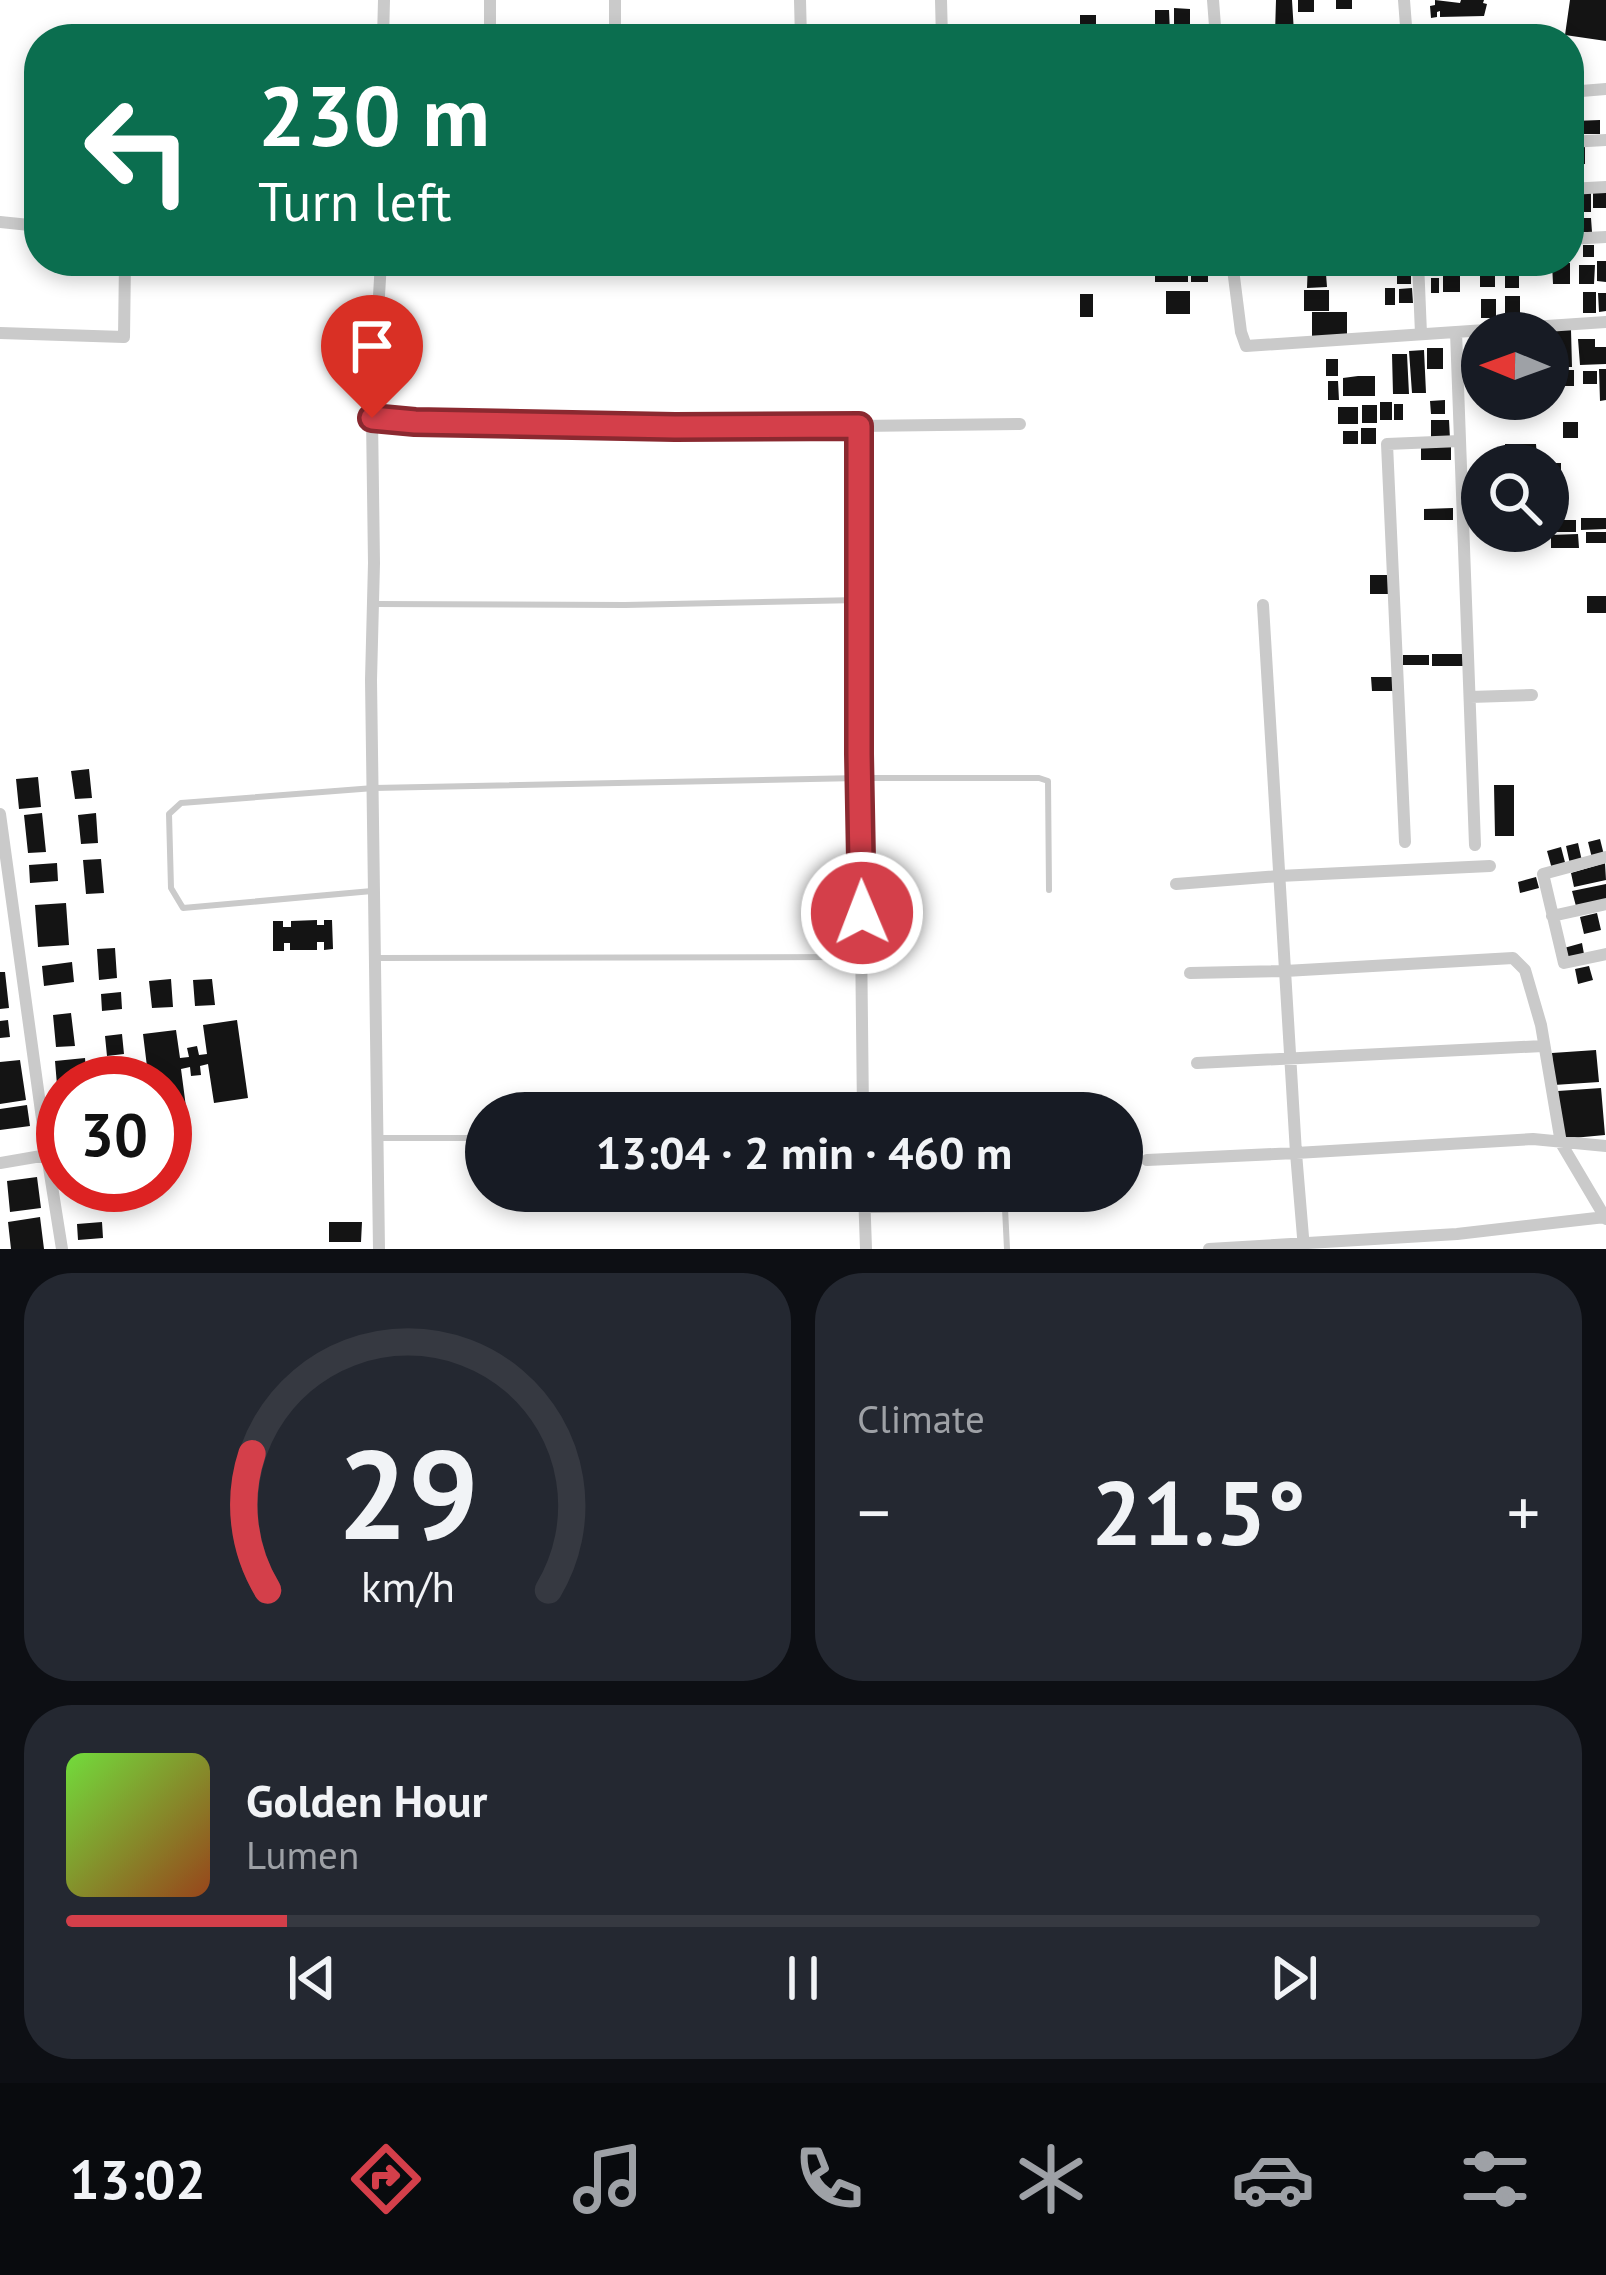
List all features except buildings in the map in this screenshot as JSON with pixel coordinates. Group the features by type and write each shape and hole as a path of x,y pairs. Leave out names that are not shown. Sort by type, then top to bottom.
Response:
{"street":[{"path":"0,333 124,337 125,276"},
{"path":"379,1249 370,680 372,418 380,276"},
{"path":"1234,276 1246,346 1606,322"},
{"path":"1419,276 1421,334"},
{"path":"1456,332 1475,845"},
{"path":"863,1092 859,426 1020,424"},
{"path":"1405,842 1387,444 1460,441"},
{"path":"1263,605 1304,1246"},
{"path":"1470,697 1532,695"},
{"path":"0,814 36,1081"},
{"path":"1606,857 1543,874 1564,963 1606,954"},
{"path":"1175,884 1490,866"},
{"path":"1552,916 1606,904"},
{"path":"1190,973 1513,958 1525,970 1541,1025 1562,1143 1606,1218 1304,1246 1209,1249"},
{"path":"1197,1063 1543,1046"},
{"path":"1147,1160 1533,1139 1606,1146"},
{"path":"0,1163 36,1157"},
{"path":"56,1212 62,1249"},
{"path":"865,1212 866,1249"}],"lane":[{"path":"372,418 651,427 859,426"},
{"path":"373,604 859,600"},
{"path":"375,890 183,908 171,888 169,814 181,803 374,788 1039,778 1048,781 1049,890"},
{"path":"376,958 862,957"},
{"path":"378,1138 465,1138"},
{"path":"1006,1212 1007,1249"}],"route":[{"path":"372,418 675,427 859,426 862,913"}]}
